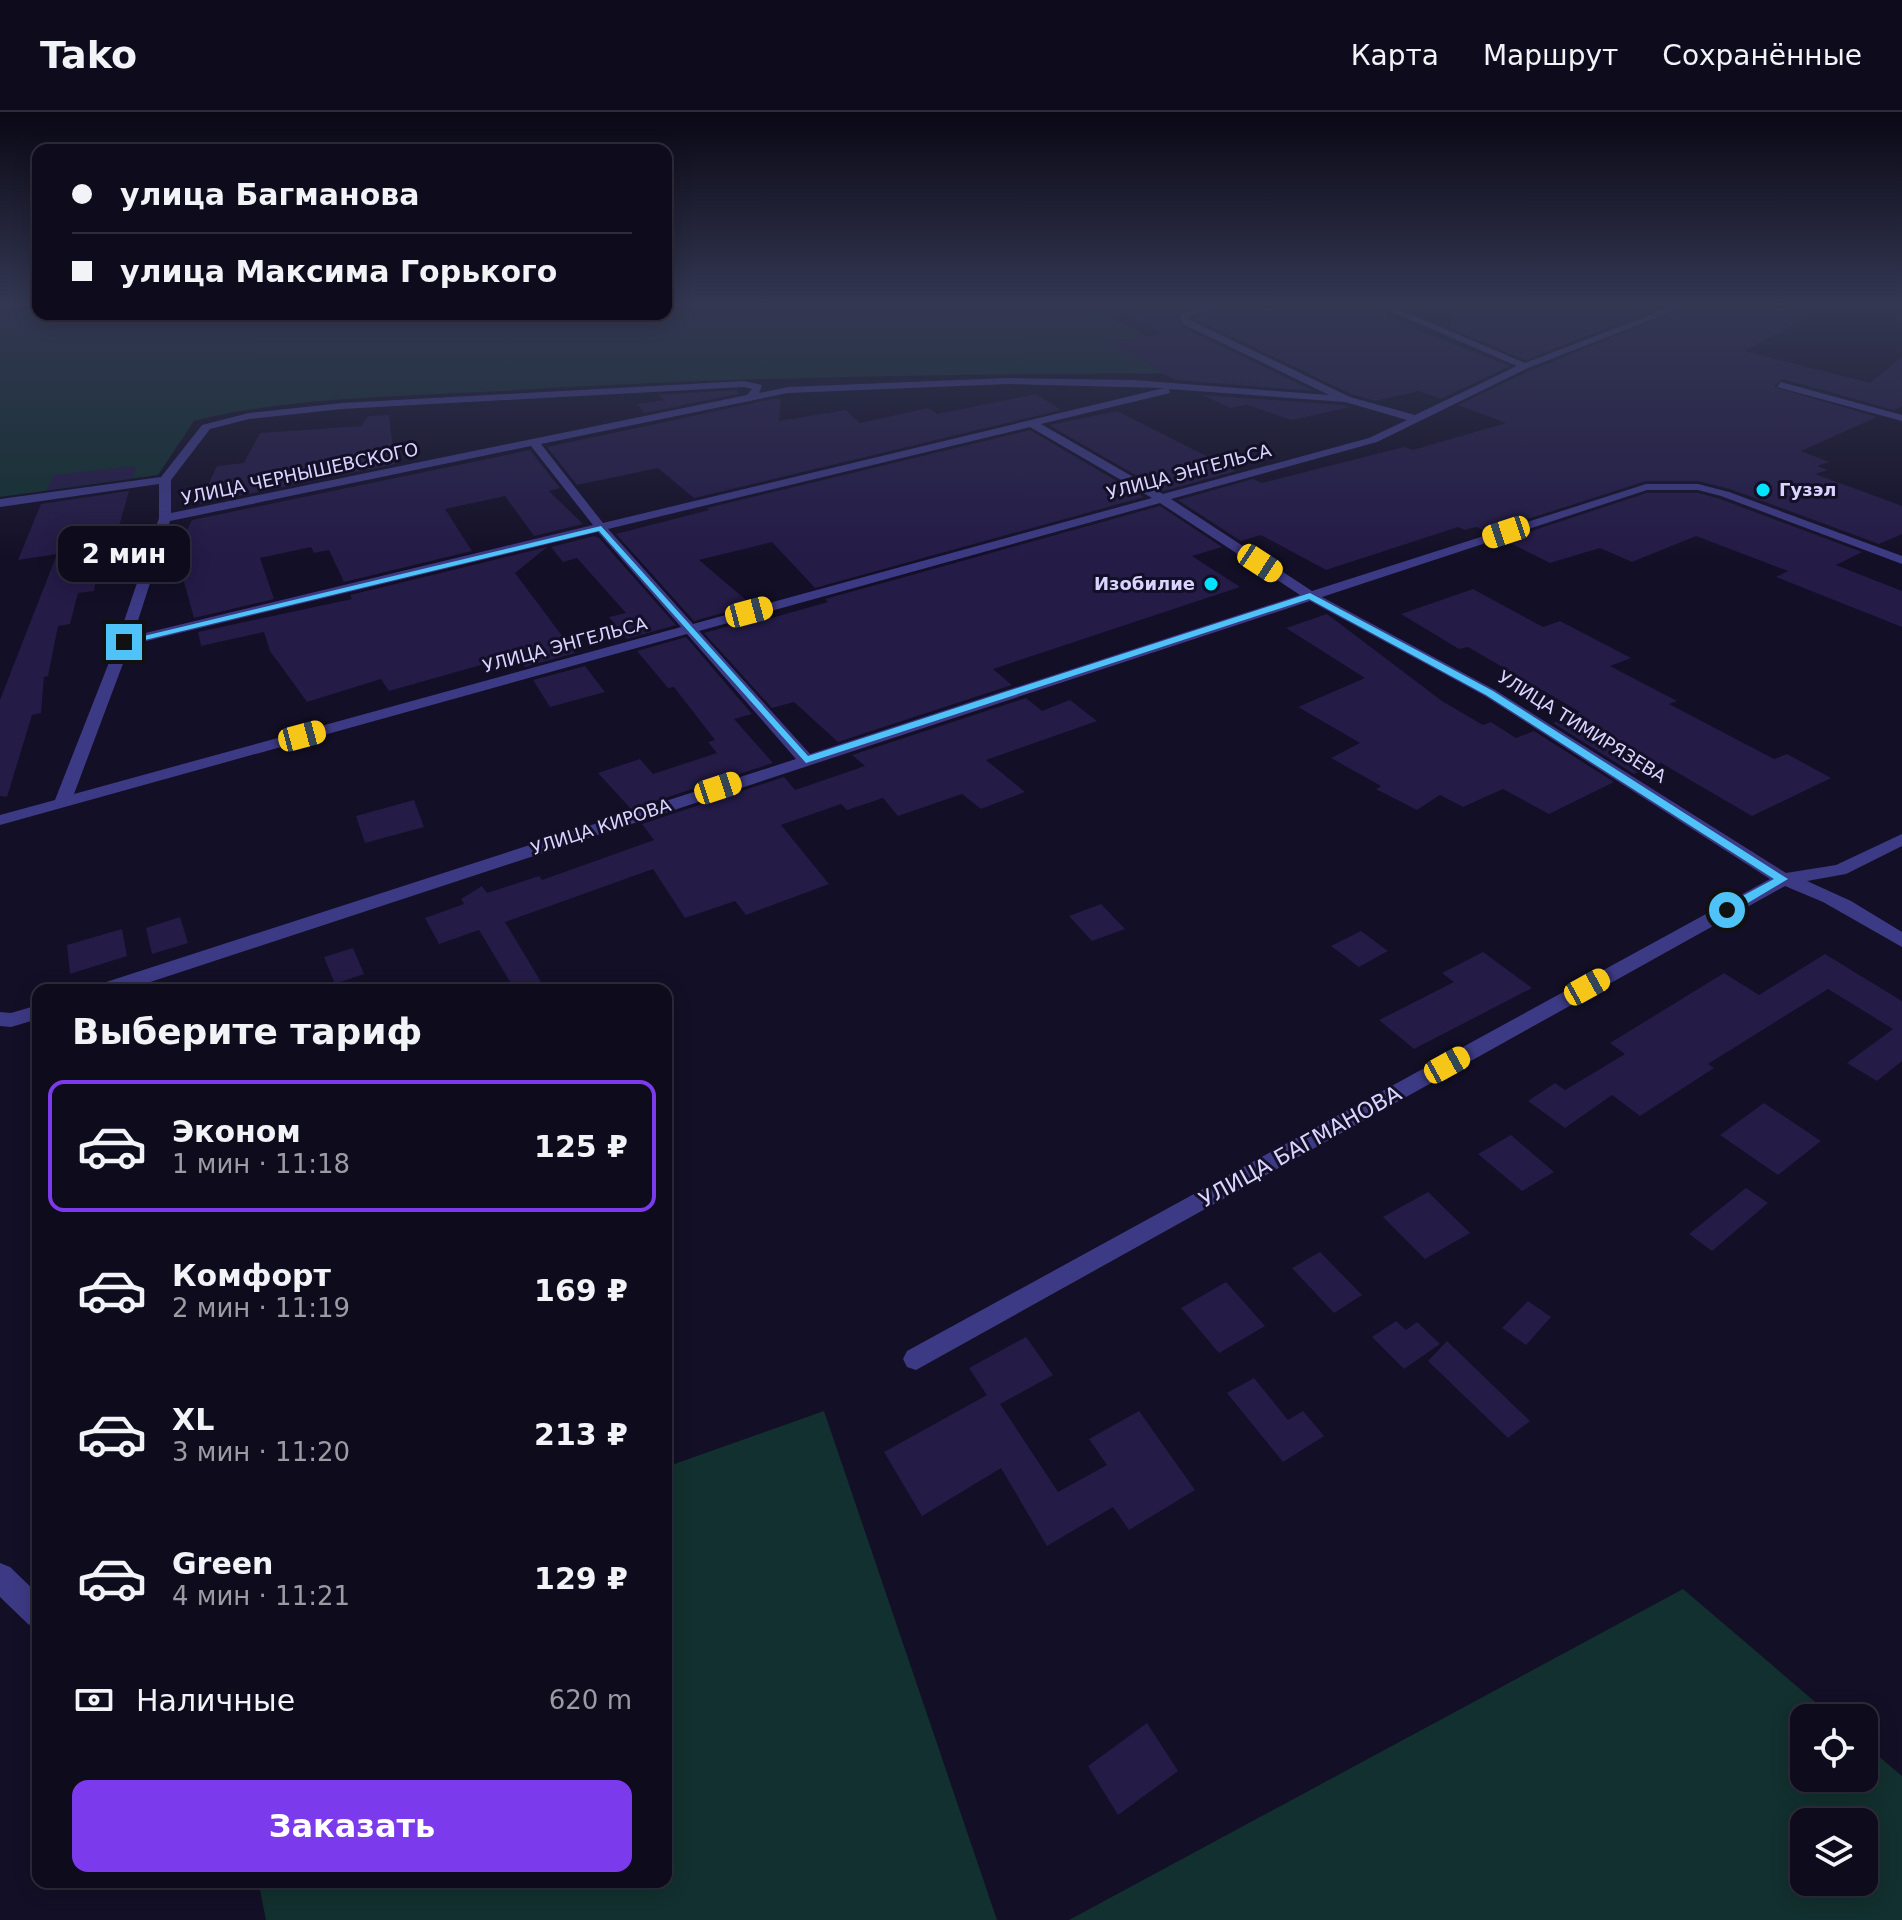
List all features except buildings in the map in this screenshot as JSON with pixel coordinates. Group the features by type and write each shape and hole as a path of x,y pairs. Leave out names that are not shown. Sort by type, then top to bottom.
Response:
{"street":[{"path":"63,801 124,642 165,518 165,480 206,427 249,416 342,406 601,389"},
{"path":"749,397 756,389"},
{"name":"УЛИЦА ЧЕРНЫШЕВСКОГО","path":"165,518 749,397 819,389"},
{"path":"124,642 1174,389"},
{"name":"УЛИЦА ЧЕРНЫШЕВСКОГО","path":"1229,389 1346,399"},
{"path":"1286,394 1315,389"},
{"path":"1326,389 1346,399 1413,418"},
{"name":"УЛИЦА ЭНГЕЛЬСА","path":"0,820 1373,440 1475,389"},
{"path":"1797,389 1902,418"},
{"name":"УЛИЦА ТИМИРЯЗЕВА","path":"1034,425 1161,498 1310,596 1490,693 1783,879 1809,886 1902,941"},
{"path":"534,443 601,528 806,760"},
{"path":"0,503 165,480"},
{"name":"УЛИЦА КИРОВА","path":"122,984 1646,487 1698,487 1725,494 1902,560"},
{"name":"УЛИЦА БАГМАНОВА","path":"916,1359 1783,879 1840,870 1902,839"},
{"path":"6,1020 32,1014"},
{"path":"0,1577 32,1608"}],"green space":[{"path":"0,389 527,389 308,402 231,413 194,421 158,475 0,497"},
{"path":"824,1411 997,1920 266,1920 258,1888 672,1888 672,1465"},
{"path":"1683,1589 1818,1704 1790,1704 1790,1792 1878,1792 1878,1756 1902,1776 1902,1920 1069,1920"}],"place":[{"name":"Гузэл","path":"1763,490"},
{"name":"Изобилие","path":"1211,584"}],"route":[{"path":"124,642 601,528 806,760 1310,596 1395,639 1490,693 1783,879 1727,910"}]}
